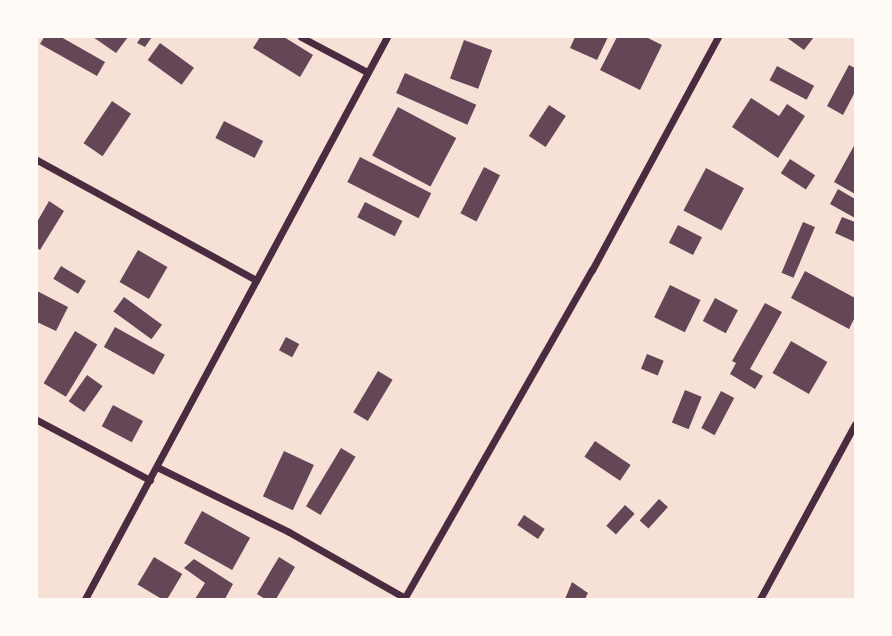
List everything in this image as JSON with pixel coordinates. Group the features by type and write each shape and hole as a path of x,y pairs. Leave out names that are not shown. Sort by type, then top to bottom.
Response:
{"street":[{"path":"301,37 367,72"},
{"path":"85,599 387,37"},
{"path":"157,467 289,532 404,598 585,282 718,37"},
{"path":"37,160 256,280"},
{"path":"37,420 150,480"},
{"path":"760,599 855,424"}],"building":[{"path":"44,37 61,37 105,62 97,76 40,44"},
{"path":"93,37 128,37 116,53"},
{"path":"141,37 152,37 145,47 137,43"},
{"path":"260,37 284,37 313,55 300,77 253,48"},
{"path":"575,37 608,37 597,60 570,48"},
{"path":"617,37 646,37 662,45 640,90 600,70"},
{"path":"786,37 814,37 804,50"},
{"path":"464,40 492,50 478,89 450,79"},
{"path":"160,43 194,68 182,85 148,60"},
{"path":"849,65 855,68 855,92 843,115 827,106"},
{"path":"777,66 814,86 807,100 769,80"},
{"path":"405,73 476,105 467,125 396,93"},
{"path":"751,98 779,116 787,104 805,116 778,158 732,127"},
{"path":"112,101 131,114 103,156 83,143"},
{"path":"549,105 566,116 546,147 529,136"},
{"path":"398,107 456,138 430,187 372,156"},
{"path":"224,121 263,141 255,158 215,138"},
{"path":"855,144 855,194 834,182"},
{"path":"360,157 431,193 419,218 347,182"},
{"path":"790,159 815,175 806,190 781,173"},
{"path":"484,167 500,175 476,222 460,213"},
{"path":"706,168 744,188 721,231 683,210"},
{"path":"838,189 855,199 855,218 830,204"},
{"path":"49,201 64,211 40,250 37,248 37,222"},
{"path":"365,202 402,221 395,236 357,217"},
{"path":"842,217 855,222 855,242 835,233"},
{"path":"803,222 815,227 793,278 782,273"},
{"path":"678,225 702,237 693,255 669,243"},
{"path":"138,250 167,267 149,299 120,282"},
{"path":"61,266 86,281 78,294 53,279"},
{"path":"805,271 855,298 855,317 849,329 791,298"},
{"path":"670,285 701,300 685,332 654,317"},
{"path":"37,291 68,307 56,331 37,322"},
{"path":"124,297 162,325 151,339 113,312"},
{"path":"715,298 738,310 726,333 703,321"},
{"path":"765,303 782,312 750,369 763,376 755,389 730,374 736,363 732,361"},
{"path":"115,327 165,355 154,375 104,347"},
{"path":"75,331 97,344 66,397 44,383"},
{"path":"286,337 299,344 292,357 279,350"},
{"path":"791,341 827,362 809,394 772,373"},
{"path":"647,354 664,361 658,376 641,369"},
{"path":"378,371 393,380 368,421 353,412"},
{"path":"87,375 103,386 84,412 69,401"},
{"path":"685,390 702,397 689,429 672,422"},
{"path":"721,391 734,398 715,435 701,428"},
{"path":"113,405 143,421 132,442 102,426"},
{"path":"595,441 631,465 620,481 584,457"},
{"path":"341,448 356,457 321,515 306,506"},
{"path":"284,451 314,465 293,510 263,496"},
{"path":"659,499 668,507 649,529 640,521"},
{"path":"625,505 635,514 616,535 606,526"},
{"path":"202,511 250,538 232,570 184,543"},
{"path":"524,515 545,529 538,539 517,525"},
{"path":"154,557 182,574 167,599 162,599 138,584"},
{"path":"279,557 295,567 276,599 265,599 257,594"},
{"path":"194,559 233,584 225,599 195,599 205,583 184,568"},
{"path":"572,582 588,593 585,599 565,599"}]}
